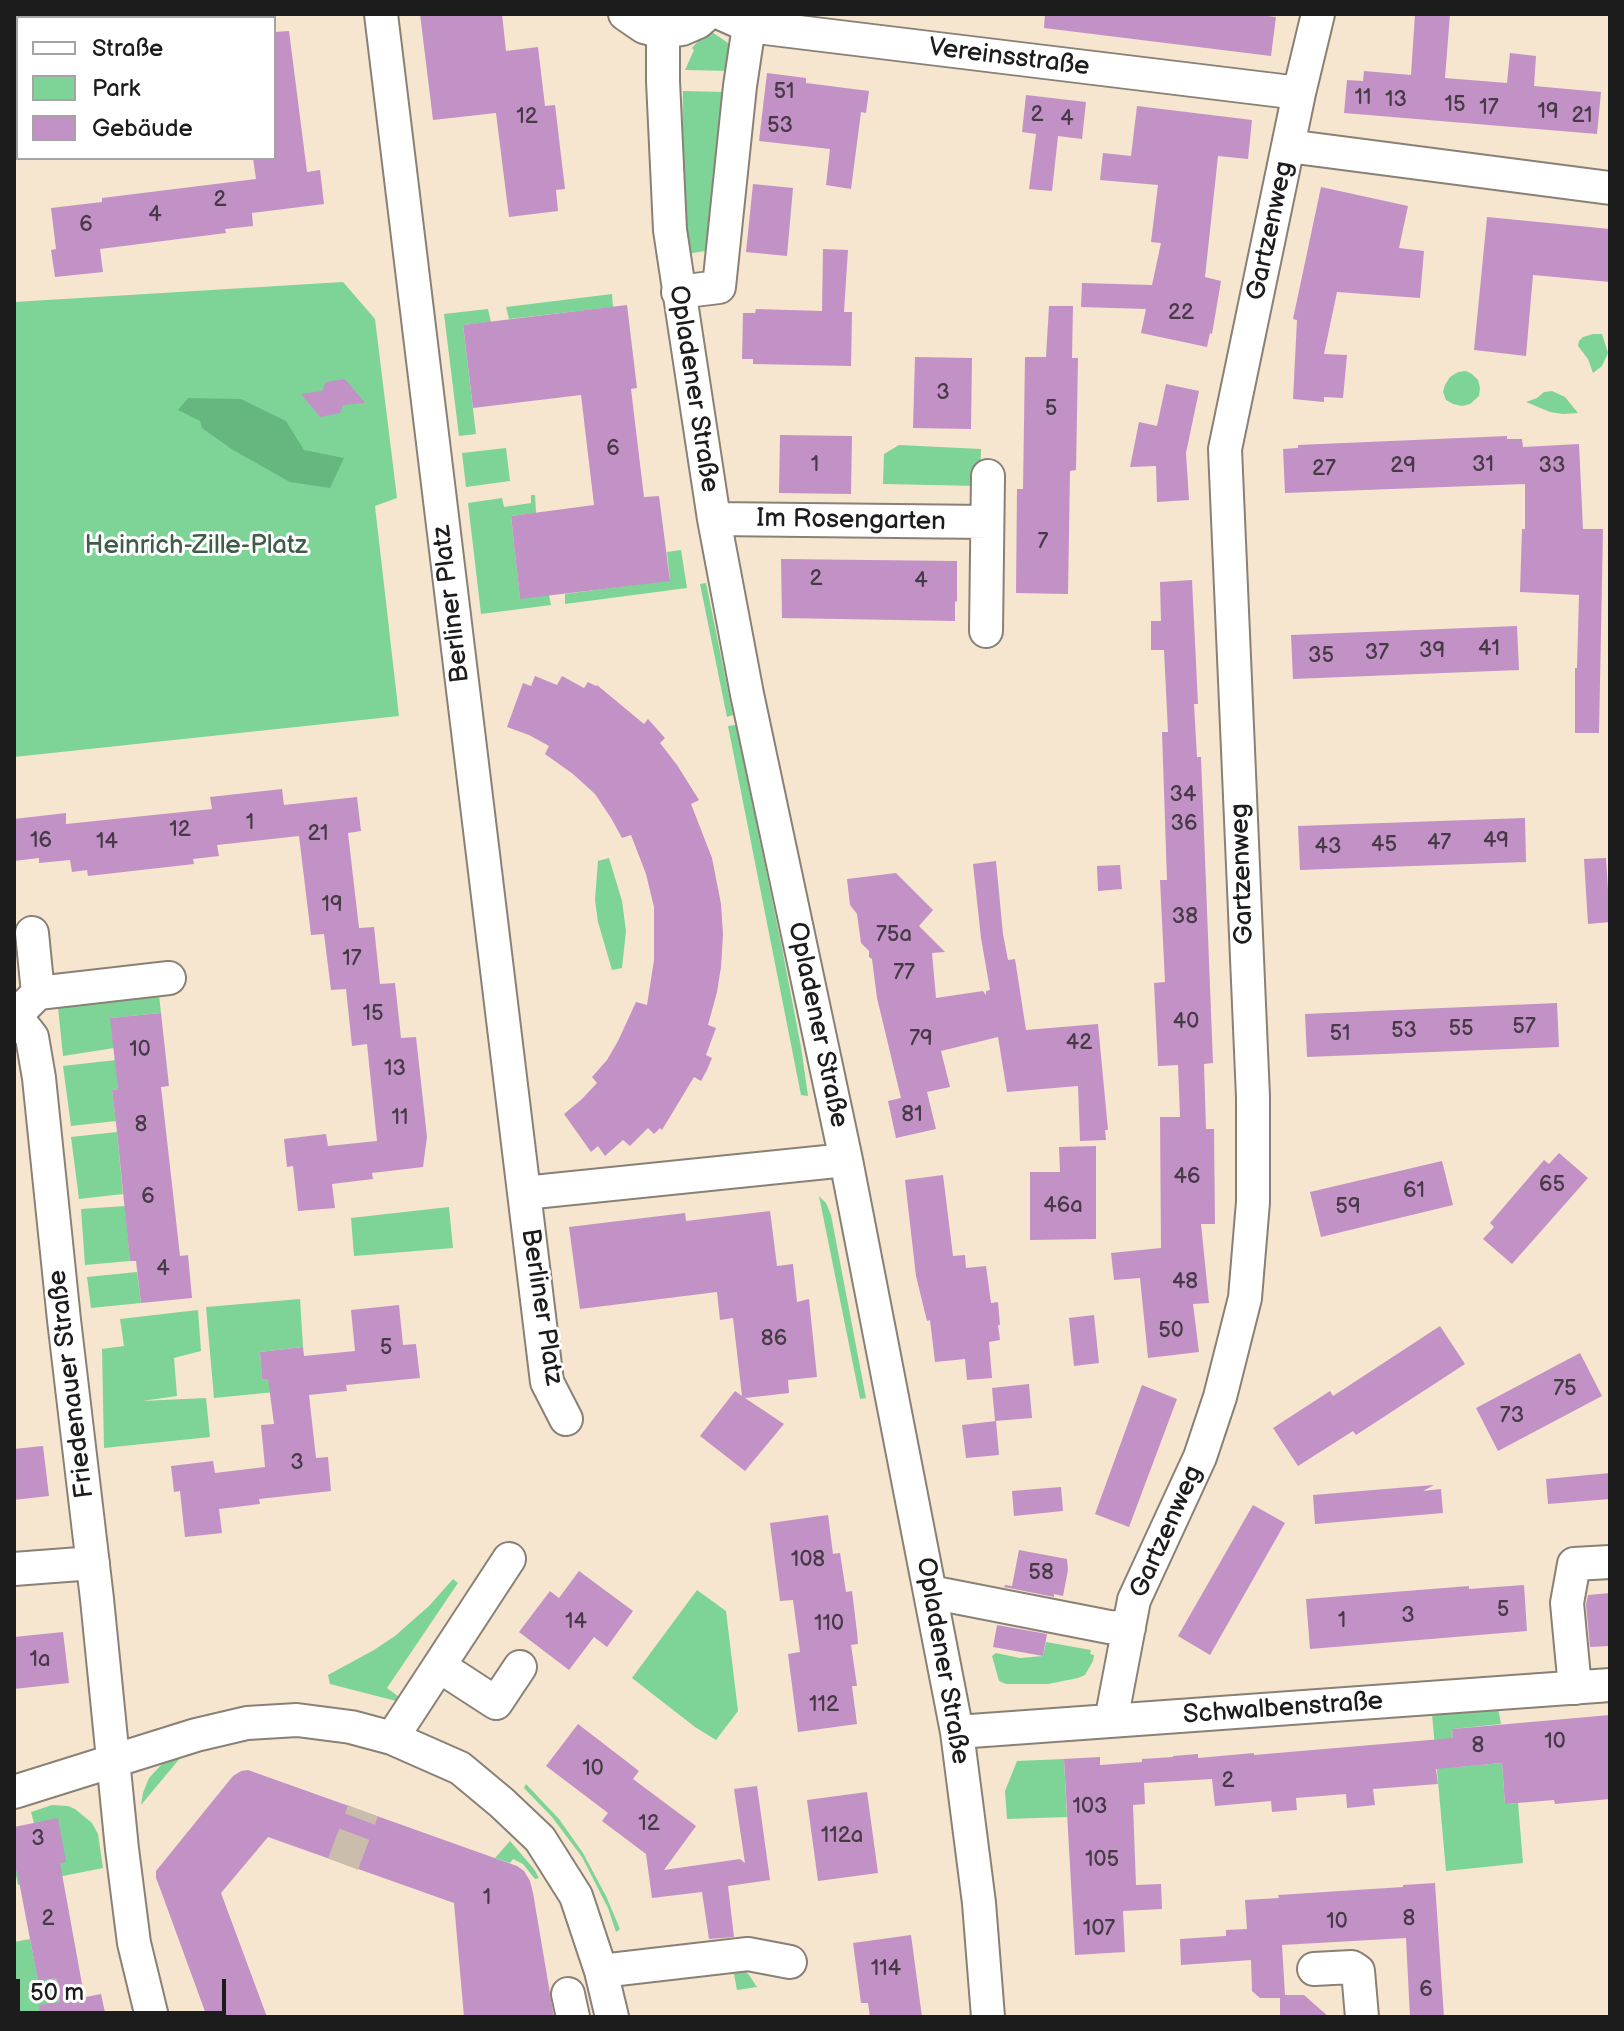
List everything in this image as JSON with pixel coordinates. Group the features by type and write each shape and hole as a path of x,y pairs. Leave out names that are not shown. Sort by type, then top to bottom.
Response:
{"street":[{"name":"Berliner Platz","path":"381,14 547,1382 566,1419"},
{"path":"625,14 644,27 663,32 682,29 707,14"},
{"name":"Gartzenweg","path":"1111,1721 1134,1600 1200,1457 1220,1397 1245,1298 1253,1202 1253,1097 1225,449 1318,14"},
{"path":"678,292 719,287 740,86 736,20"},
{"name":"Vereinsstraße","path":"736,20 1299,93"},
{"name":"Opladener Straße","path":"663,32 670,230 714,519 747,694 846,1160 957,1732 979,1903 988,2017"},
{"path":"1288,146 1610,188"},
{"path":"986,631 988,476"},
{"name":"Im Rosengarten","path":"714,519 987,522"},
{"path":"32,933 23,1007 169,978"},
{"name":"Friedenauer Straße","path":"23,1007 39,1078 134,1943 152,2017"},
{"name":"Berliner Platz","path":"524,1193 846,1160"},
{"path":"392,1738 509,1559"},
{"path":"1575,1688 1567,1603 1574,1564 1610,1562"},
{"path":"14,1569 93,1563"},
{"path":"930,1592 1109,1627 1129,1628"},
{"path":"439,1666 489,1715 520,1667"},
{"name":"Schwalbenstraße","path":"957,1732 1610,1685"},
{"path":"14,1792 196,1735 247,1723 297,1720 351,1727 392,1738 460,1768 540,1839 576,1896 601,1971 612,2017"},
{"path":"601,1971 748,1954 790,1962"},
{"path":"1314,1969 1352,1967 1358,1971 1362,2017"}],"green space":[{"path":"712,32 734,47 730,71 685,70 694,50 692,48"},
{"path":"683,91 727,92 709,245 705,251 687,254 681,176"},
{"name":"Heinrich-Zille-Platz","path":"343,282 375,319 397,498 375,506 399,716 14,757 14,302"},
{"path":"612,294 613,307 509,319 506,307"},
{"path":"488,309 491,322 463,325 476,434 459,436 444,314"},
{"path":"1602,334 1608,353 1602,366 1593,373 1588,359 1578,346 1583,337"},
{"path":"1466,371 1478,380 1479,396 1470,404 1453,404 1446,400 1443,392 1445,385 1450,377"},
{"path":"1552,391 1565,397 1578,413 1550,412 1526,402"},
{"path":"188,398 241,399 286,421 304,450 344,458 330,488 290,482 233,450 202,428 200,421 178,410"},
{"path":"899,445 981,449 980,486 883,484 884,454"},
{"path":"506,448 510,481 466,487 462,453"},
{"path":"531,495 535,495 536,513 511,516 520,598 549,595 551,605 481,614 468,503 502,498 504,507 531,503"},
{"path":"681,550 687,588 565,604 565,594 670,580 667,552"},
{"path":"706,583 733,715 727,717 700,584"},
{"path":"736,725 782,948 808,1096 801,1095 728,726"},
{"path":"609,858 622,901 626,931 622,968 612,970 595,900 598,861"},
{"path":"159,995 161,1013 111,1018 114,1048 63,1056 58,1007"},
{"path":"116,1060 118,1089 112,1090 116,1121 71,1126 63,1066"},
{"path":"117,1132 123,1194 79,1199 71,1137"},
{"path":"819,1196 831,1215 866,1398 860,1399"},
{"path":"125,1206 130,1261 85,1265 81,1209"},
{"path":"449,1207 453,1248 354,1256 351,1218"},
{"path":"137,1272 141,1303 91,1308 87,1277"},
{"path":"300,1299 303,1347 260,1352 262,1378 274,1378 275,1392 214,1398 206,1307"},
{"path":"198,1310 201,1351 174,1358 177,1396 142,1401 206,1398 210,1437 104,1448 102,1349 124,1346 120,1319"},
{"path":"453,1579 458,1583 387,1688 402,1699 400,1702 330,1684 328,1675 395,1636 429,1606"},
{"path":"697,1590 726,1611 738,1711 716,1740 632,1678"},
{"path":"1046,1642 1091,1650 1093,1661 1085,1675 1048,1684 1006,1684 999,1681 992,1656 996,1653 1020,1658 1043,1656"},
{"path":"1498,1708 1501,1724 1452,1729 1456,1767 1502,1763 1505,1804 1518,1803 1523,1863 1446,1871 1432,1714"},
{"path":"186,1751 141,1805 149,1778 163,1763"},
{"path":"1064,1759 1067,1817 1007,1819 1005,1791 1017,1761"},
{"path":"526,1784 559,1819 583,1853 620,1929 616,1932 608,1908 582,1857 552,1817 524,1788"},
{"path":"52,1805 75,1809 92,1823 98,1834 103,1868 18,1885 15,1871 65,1861 34,1823 31,1812"},
{"path":"510,1841 539,1878 535,1879 523,1864 513,1859 510,1863 495,1858"},
{"path":"30,1939 38,1980 56,1978 63,2017 14,2017 14,1942"},
{"path":"742,1968 757,1987 737,1990 733,1969"}],"building":[{"path":"420,14 502,14 506,51 538,47 545,106 555,105 565,189 556,190 558,211 509,217 496,113 433,120"},
{"path":"1045,14 1249,14 1276,17 1271,56 1044,28"},
{"path":"1415,14 1450,14 1445,78 1507,83 1510,53 1536,56 1534,86 1601,92 1597,134 1344,113 1347,80 1363,81 1364,71 1411,75"},
{"path":"289,31 307,172 320,170 324,204 252,213 253,226 225,229 226,233 100,249 103,272 55,277 51,250 56,249 51,208 102,202 102,198 256,179 253,160 276,160 276,32"},
{"path":"767,73 806,78 806,83 869,91 866,113 861,112 851,189 826,185 830,149 759,141"},
{"path":"1026,95 1086,102 1082,139 1058,136 1052,191 1029,189 1036,134 1022,132"},
{"path":"1137,106 1252,120 1248,159 1218,156 1205,277 1221,281 1207,347 1141,333 1146,309 1081,307 1082,283 1152,285 1161,243 1151,242 1158,185 1100,180 1103,153 1131,156"},
{"path":"753,184 793,188 787,256 746,252"},
{"path":"1321,187 1408,206 1399,248 1424,251 1420,298 1337,292 1324,354 1347,355 1343,398 1324,397 1324,402 1293,399 1297,320 1293,319"},
{"path":"1487,217 1610,229 1610,282 1533,275 1526,356 1474,350"},
{"path":"823,249 848,250 844,312 852,312 851,366 753,364 753,359 742,359 743,313 755,313 756,309 822,311"},
{"path":"627,305 637,388 631,389 644,497 659,496 670,581 520,599 511,516 594,505 581,395 473,408 463,325"},
{"path":"1049,306 1073,306 1072,358 1078,358 1076,470 1070,471 1068,594 1016,593 1017,489 1023,489 1025,357 1046,357"},
{"path":"915,357 972,358 971,429 913,428"},
{"path":"345,379 365,403 343,405 340,413 320,417 301,394 322,391 326,382"},
{"path":"1166,384 1199,391 1186,453 1189,500 1157,502 1156,466 1130,467 1139,422 1157,426"},
{"path":"780,435 852,436 851,494 779,493"},
{"path":"1507,436 1507,439 1522,439 1523,447 1579,444 1583,529 1603,529 1599,733 1575,733 1579,595 1520,592 1525,484 1285,493 1283,449 1298,448 1298,445"},
{"path":"781,559 957,561 955,621 782,618"},
{"path":"1192,580 1198,704 1194,704 1197,757 1201,757 1213,1063 1204,1064 1206,1129 1214,1129 1215,1224 1201,1224 1209,1303 1193,1304 1199,1352 1148,1358 1140,1278 1114,1280 1111,1253 1161,1248 1160,1117 1180,1117 1178,1065 1158,1066 1154,983 1165,982 1160,880 1167,880 1162,732 1168,732 1164,650 1151,650 1151,621 1161,621 1160,582"},
{"path":"1517,626 1519,670 1293,679 1291,635"},
{"path":"535,676 557,685 562,676 584,688 588,682 597,685 644,724 648,719 665,738 660,743 699,800 691,804 712,858 721,904 721,967 708,1025 716,1028 706,1055 712,1058 707,1070 701,1081 694,1077 662,1130 660,1128 654,1134 648,1128 630,1146 623,1140 605,1156 598,1146 591,1152 564,1114 597,1083 592,1077 607,1060 636,1002 647,1005 654,960 654,907 646,874 631,835 622,838 595,794 545,754 549,746 507,727 523,683 531,686"},
{"path":"282,789 284,805 357,797 361,831 348,833 359,928 374,927 380,984 395,983 401,1038 416,1037 427,1137 423,1167 372,1173 373,1179 332,1184 335,1208 298,1211 293,1166 287,1167 284,1139 326,1134 328,1146 377,1141 367,1044 352,1046 346,989 331,990 324,934 311,935 299,836 217,845 219,856 193,859 194,864 88,876 87,870 72,872 70,860 39,863 39,858 14,861 14,819 66,813 66,824 212,809 210,797"},
{"path":"1525,818 1526,862 1300,870 1298,826"},
{"path":"1606,858 1610,922 1588,924 1584,859"},
{"path":"996,861 1003,934 1008,960 1015,959 1026,1030 1098,1024 1108,1130 1105,1130 1106,1140 1080,1141 1078,1086 1007,1092 998,1037 941,1051 950,1087 927,1092 936,1129 896,1138 888,1101 901,1098 877,998 872,959 861,943 857,914 850,905 847,879 896,873 933,910 919,926 945,952 932,953 936,998 983,991 986,995 986,991 990,990 973,864"},
{"path":"1120,865 1122,889 1098,891 1097,866"},
{"path":"1557,1003 1559,1047 1307,1057 1305,1014"},
{"path":"161,1013 169,1086 161,1087 180,1256 188,1255 192,1298 141,1303 136,1261 130,1261 112,1090 118,1089 110,1018"},
{"path":"1096,1146 1096,1239 1030,1240 1030,1172 1060,1172 1059,1147"},
{"path":"1559,1153 1588,1178 1512,1264 1483,1239 1494,1227 1490,1223 1544,1160 1549,1164"},
{"path":"1442,1161 1453,1205 1321,1237 1310,1192"},
{"path":"943,1175 953,1256 965,1255 966,1268 986,1266 991,1303 998,1302 1000,1340 989,1342 992,1378 967,1380 965,1359 935,1362 930,1320 927,1321 916,1276 905,1180"},
{"path":"770,1211 777,1266 793,1264 797,1302 809,1299 817,1377 788,1380 789,1393 745,1398 784,1424 745,1471 700,1436 735,1391 742,1396 733,1318 720,1320 717,1292 580,1309 569,1227 685,1213 686,1221"},
{"path":"399,1305 403,1345 416,1344 420,1378 346,1385 347,1391 309,1395 316,1458 328,1457 331,1491 259,1499 260,1504 219,1509 222,1533 185,1537 180,1491 174,1492 171,1466 213,1461 215,1473 265,1467 261,1425 274,1424 268,1379 262,1379 260,1352 303,1347 304,1356 355,1351 351,1310"},
{"path":"1094,1315 1099,1363 1074,1366 1069,1318"},
{"path":"1440,1326 1465,1364 1356,1435 1353,1431 1298,1466 1273,1428 1330,1391 1333,1396"},
{"path":"1580,1353 1602,1396 1498,1451 1476,1408"},
{"path":"1029,1384 1032,1418 995,1421 992,1388"},
{"path":"1142,1385 1177,1399 1129,1527 1095,1514"},
{"path":"996,1421 999,1455 966,1458 962,1425"},
{"path":"43,1446 49,1496 14,1500 14,1449"},
{"path":"1610,1473 1610,1499 1548,1504 1546,1479"},
{"path":"1434,1485 1423,1491 1441,1489 1443,1513 1315,1524 1313,1495"},
{"path":"1061,1487 1063,1511 1014,1516 1012,1491"},
{"path":"1253,1505 1285,1523 1210,1655 1178,1636"},
{"path":"828,1515 833,1554 840,1553 846,1592 852,1591 858,1644 851,1645 857,1686 852,1686 857,1724 798,1732 788,1654 800,1652 793,1600 780,1601 770,1523"},
{"path":"1019,1550 1067,1559 1063,1596 1004,1587 1012,1586"},
{"path":"579,1571 633,1611 607,1647 594,1637 569,1670 519,1632 550,1591 559,1598"},
{"path":"1524,1585 1527,1631 1310,1649 1306,1599 1469,1586 1469,1589"},
{"path":"1610,1593 1610,1646 1590,1647 1588,1595"},
{"path":"997,1625 1047,1634 1043,1656 993,1647"},
{"path":"63,1632 69,1683 14,1689 14,1637"},
{"path":"1610,1715 1610,1799 1505,1804 1502,1763 1436,1769 1438,1784 1373,1789 1375,1805 1347,1808 1346,1794 1296,1798 1297,1810 1272,1812 1271,1801 1215,1806 1212,1779 1144,1783 1145,1804 1133,1805 1136,1885 1161,1884 1162,1909 1123,1911 1125,1952 1075,1955 1064,1759 1100,1757 1100,1765 1198,1754 1198,1758 1254,1755 1453,1738 1452,1729"},
{"path":"578,1724 639,1771 633,1779 696,1826 664,1870 740,1859 745,1863 734,1789 757,1786 770,1880 728,1886 734,1937 709,1939 702,1892 652,1898 646,1854 602,1821 608,1813 546,1766"},
{"path":"248,1770 524,1871 533,1893 554,2017 464,2017 454,1903 268,1837 221,1893 267,2017 207,2017 156,1871 233,1776"},
{"path":"867,1792 878,1873 818,1881 807,1800"},
{"path":"58,1818 66,1862 60,1863 82,1984 86,1997 101,1994 106,2017 40,2017 39,2005 60,2002 56,1978 38,1981 17,1871 14,1871 14,1827"},
{"path":"1435,1883 1444,2017 1410,2017 1406,1938 1282,1945 1285,1995 1304,1995 1329,2017 1280,2017 1280,1998 1260,1998 1252,1991 1251,1960 1181,1965 1180,1939 1226,1936 1226,1930 1247,1929 1245,1900"},
{"path":"911,1935 922,2017 870,2017 868,2003 861,2003 853,1943"}],"tunnel":[{"path":"343,1864 363,1811"}]}
